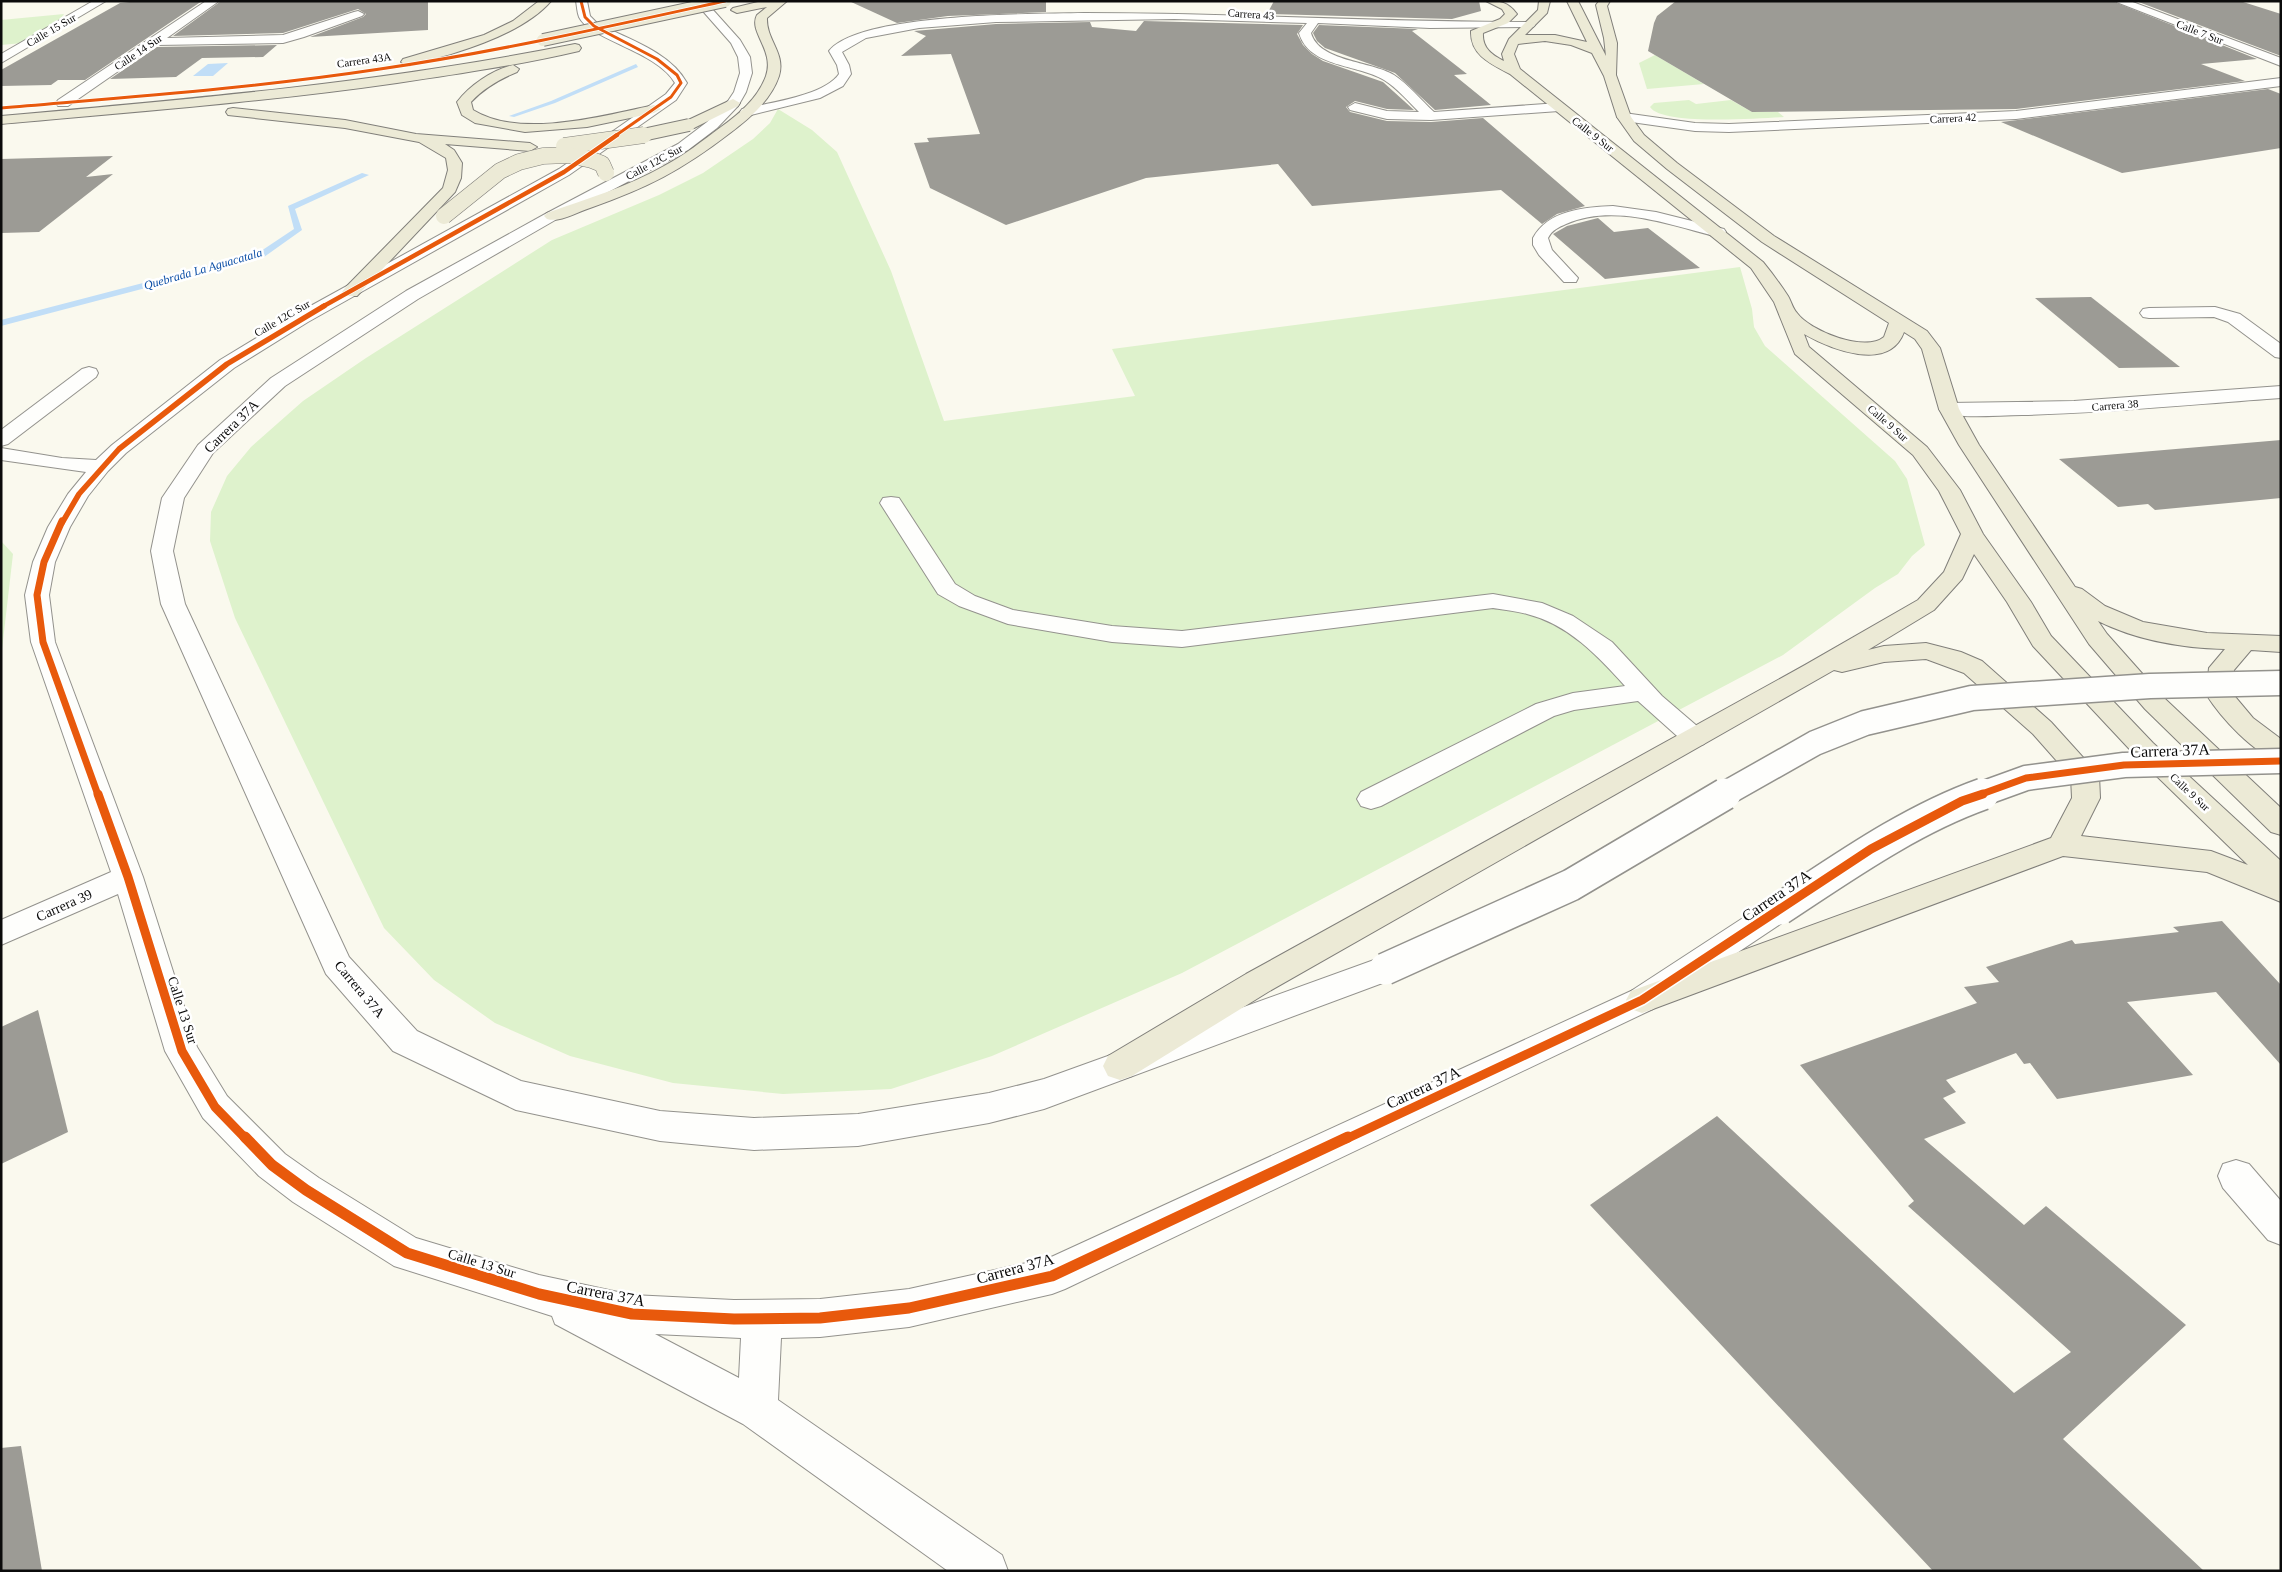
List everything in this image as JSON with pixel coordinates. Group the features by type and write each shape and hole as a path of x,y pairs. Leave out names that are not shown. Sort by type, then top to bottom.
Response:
{"main road":[{"path":"381,69 452,50 488,37 517,23 546,1"},
{"name":"Carrera 43A","path":"1,108 254,86 381,69 543,40 725,1"},
{"path":"699,19 780,1"},
{"path":"552,216 652,177 676,165 714,139 747,112 763,94 773,76 776,64 773,50 760,24 761,17 780,1"},
{"path":"1476,36 1477,31 1509,18 1511,14 1506,7 1491,1"},
{"path":"1514,71 1508,54 1513,41 1543,11 1546,1"},
{"path":"1572,1 1595,50 1610,76 1624,117 1632,129 1652,149 1768,239 1921,335 1931,348 1949,409 1969,445 2098,639 2154,703 2281,825"},
{"path":"1605,1 1601,5 1601,14 1610,35 1612,52 1610,76"},
{"path":"603,41 632,35"},
{"name":"Calle 9 Sur","path":"1476,36 1483,51 1491,59 1514,71 1718,232 1756,265 1770,283 1789,316 1793,335 1801,350 1920,452 1949,490 1972,534 2019,602 2042,641 2144,749 2281,880"},
{"path":"1513,41 1535,38 1562,39 1595,50"},
{"name":"Carrera 43A","path":"1,120 335,88 573,48 513,68 479,86 464,102 467,112 480,120 525,128 587,124 654,109"},
{"path":"154,106 345,124 416,138 530,147 605,142 653,134 689,125 733,103"},
{"path":"351,292 450,189 457,170 454,157 443,148 416,138"},
{"path":"378,264 508,166 525,161 562,156 588,158 602,164 606,168 606,173 576,203"},
{"path":"1789,316 1805,329 1826,341 1850,347 1873,348 1887,344 1893,338 1899,320"},
{"path":"1120,1066 1257,983 1814,671 1926,604 1954,574 1972,534"},
{"path":"2059,583 2097,611 2121,623 2207,641 2243,644 2281,644"},
{"path":"2243,644 2222,668 2219,694 2244,724 2281,753"},
{"path":"1814,671 1884,654 1926,651 1952,658 1973,667 2042,728 2085,775 2086,798 2062,845"},
{"path":"1642,1000 2062,845 2211,862 2281,892"}],"street":[{"name":"Calle 15 Sur","path":"1,59 101,1"},
{"name":"Calle 14 Sur","path":"63,103 214,1"},
{"name":"Calle 12C Sur","path":"43,642 37,595 44,562 64,518 78,494 118,449 227,364 302,318 564,172 671,97 678,89 681,83 680,76 663,62 594,26 584,17 581,1"},
{"name":"Calle 12C Sur","path":"384,313 412,295 552,216 683,146 712,125 733,103 740,92 746,73 744,57 736,42 698,1"},
{"name":"Calle 7 Sur","path":"2119,1 2281,62"},
{"name":"Carrera 43","path":"747,112 815,95 839,83 844,74 835,51 838,43 848,34 878,23 914,15 993,8 1098,5 1430,25 1529,25"},
{"path":"152,42 284,39 358,14"},
{"path":"1315,19 1305,33 1308,44 1325,55 1387,77 1431,116"},
{"name":"Carrera 43","path":"1430,25 1476,36"},
{"path":"1,53 14,51"},
{"name":"Carrera 42","path":"1624,117 1695,127 2016,115 2281,82"},
{"name":"Carrera 43","path":"763,94 798,99"},
{"path":"1355,106 1387,115 1431,116 1559,108"},
{"path":"1796,112 1812,124"},
{"path":"1570,278 1545,253 1541,246 1540,236 1546,228 1570,215 1594,211 1624,211 1718,232"},
{"path":"2149,314 2215,312 2234,318 2281,353"},
{"name":"Carrera 37A","path":"384,313 278,382 205,449 173,498 162,551 173,604 337,965 405,1041 516,1095 660,1126 754,1134 858,1130 989,1108 1044,1094 1385,969 1571,884 1774,764 1814,743 1865,723 1972,698 2150,686 2281,683"},
{"path":"1,440 89,373"},
{"name":"Carrera 38","path":"1949,409 1987,410 2082,407 2281,392"},
{"path":"1,454 101,467"},
{"path":"891,503 946,589 967,601 1008,618 1112,634 1182,640 1493,601 1534,608 1565,621 1603,647 1644,692 1695,738"},
{"name":"Calle 13 Sur","path":"43,642 128,877 182,1051 215,1107 272,1165 306,1190 407,1253 539,1294"},
{"path":"1371,799 1545,710 1573,702 1644,692"},
{"name":"Carrera 37A","path":"539,1294 632,1314 734,1319 820,1318 909,1308 1052,1276 1642,1000 1871,849 1962,801 2026,778 2124,765 2281,761"},
{"name":"Carrera 39","path":"1,933 128,877"},
{"path":"2236,1176 2281,1228"},
{"path":"539,1294 758,1410 986,1571"},
{"path":"758,1410 762,1318"}],"green space":[{"path":"64,14 45,41 1,45 1,20"},
{"path":"1655,55 1704,84 1647,89 1639,63"},
{"path":"1689,100 1696,104 1731,100 1752,112 1778,112 1784,117 1691,119 1658,113 1650,107 1654,103"},
{"path":"778,109 812,130 837,152 891,271 944,421 1135,396 1112,349 1740,267 1752,309 1754,327 1765,346 1895,461 1907,479 1925,545 1912,556 1898,574 1875,588 1783,655 1182,973 992,1056 891,1089 783,1094 673,1083 570,1056 495,1023 434,980 384,928 235,618 210,541 211,512 227,476 251,447 303,401 366,358 552,240 659,195 703,173 753,139 770,123"},
{"path":"1,541 13,554 1,658"}],"water":[{"path":"228,63 213,76 193,76 208,64"}],"building":[{"path":"139,1 202,1 85,80 58,80 51,85 1,86 1,70 120,3"},
{"path":"221,1 428,1 428,30 310,37 363,17 366,14 358,9 283,33 173,36"},
{"path":"849,1 1046,1 1046,12 948,16 897,23"},
{"path":"1274,1 1479,1 1481,11 1452,19 1267,14"},
{"path":"1676,1 2112,1 2257,59 2201,64 2245,81 2016,109 1752,112 1648,51 1657,16"},
{"path":"2136,1 2240,1 2281,14 2281,56"},
{"path":"1144,21 1303,25 1297,34 1303,45 1312,54 1323,61 1383,82 1414,110 1387,109 1355,101 1346,107 1350,112 1387,121 1431,122 1483,118 1585,206 1557,214 1542,224 1501,190 1312,206 1278,164 1146,178 1006,225 930,188 914,143 929,142 927,138 980,134 951,54 901,56 926,36 914,31 996,24 1090,22 1092,27 1136,31"},
{"path":"1319,25 1418,29 1412,31 1467,74 1454,75 1491,105 1435,110 1395,73 1325,48 1317,41 1313,33"},
{"path":"277,45 263,57 202,58 176,77 110,79 157,47"},
{"path":"2268,89 2281,94 2281,148 2122,173 2001,122"},
{"path":"113,156 86,177 113,174 39,232 1,233 1,159"},
{"path":"1598,218 1614,232 1648,228 1700,268 1605,279 1553,234 1567,226"},
{"path":"2091,297 2180,367 2119,368 2035,298"},
{"path":"2281,440 2281,498 2155,510 2148,504 2118,507 2059,459"},
{"path":"2222,921 2281,985 2281,1065 2216,992 2127,1002 2193,1075 2057,1099 2030,1063 2024,1064 2016,1053 1946,1080 1956,1092 1943,1098 1966,1123 1924,1139 2024,1225 2046,1206 2186,1325 2063,1439 2204,1571 1933,1571 1590,1205 1717,1116 2014,1393 2071,1352 1908,1206 1914,1201 1800,1065 1977,1003 1964,987 1999,982 1986,967 2072,940 2075,944 2179,932 2173,927"},
{"path":"38,1010 68,1132 1,1164 1,1027"},
{"path":"21,1446 42,1571 1,1571 1,1448"}],"waterway":[{"name":"Quebrada La Aguacatala","path":"512,116 553,102 636,66"},
{"name":"Quebrada La Aguacatala","path":"1,323 261,255 298,230 291,208 365,175"}],"cycle path":[{"path":"581,1 585,17 594,26 657,59 677,75 681,83 671,97 564,172 302,318 227,364 119,449 101,467 79,494 59,527 44,562 37,595 43,642 128,877 182,1051 215,1107 272,1165 306,1190 407,1253 539,1294 632,1314 734,1319 820,1318 909,1308 1052,1276 1642,1000 1871,849 1962,801 2026,778 2124,765 2281,761"},
{"path":"1,108 239,87 334,76 511,47 725,1"}]}
